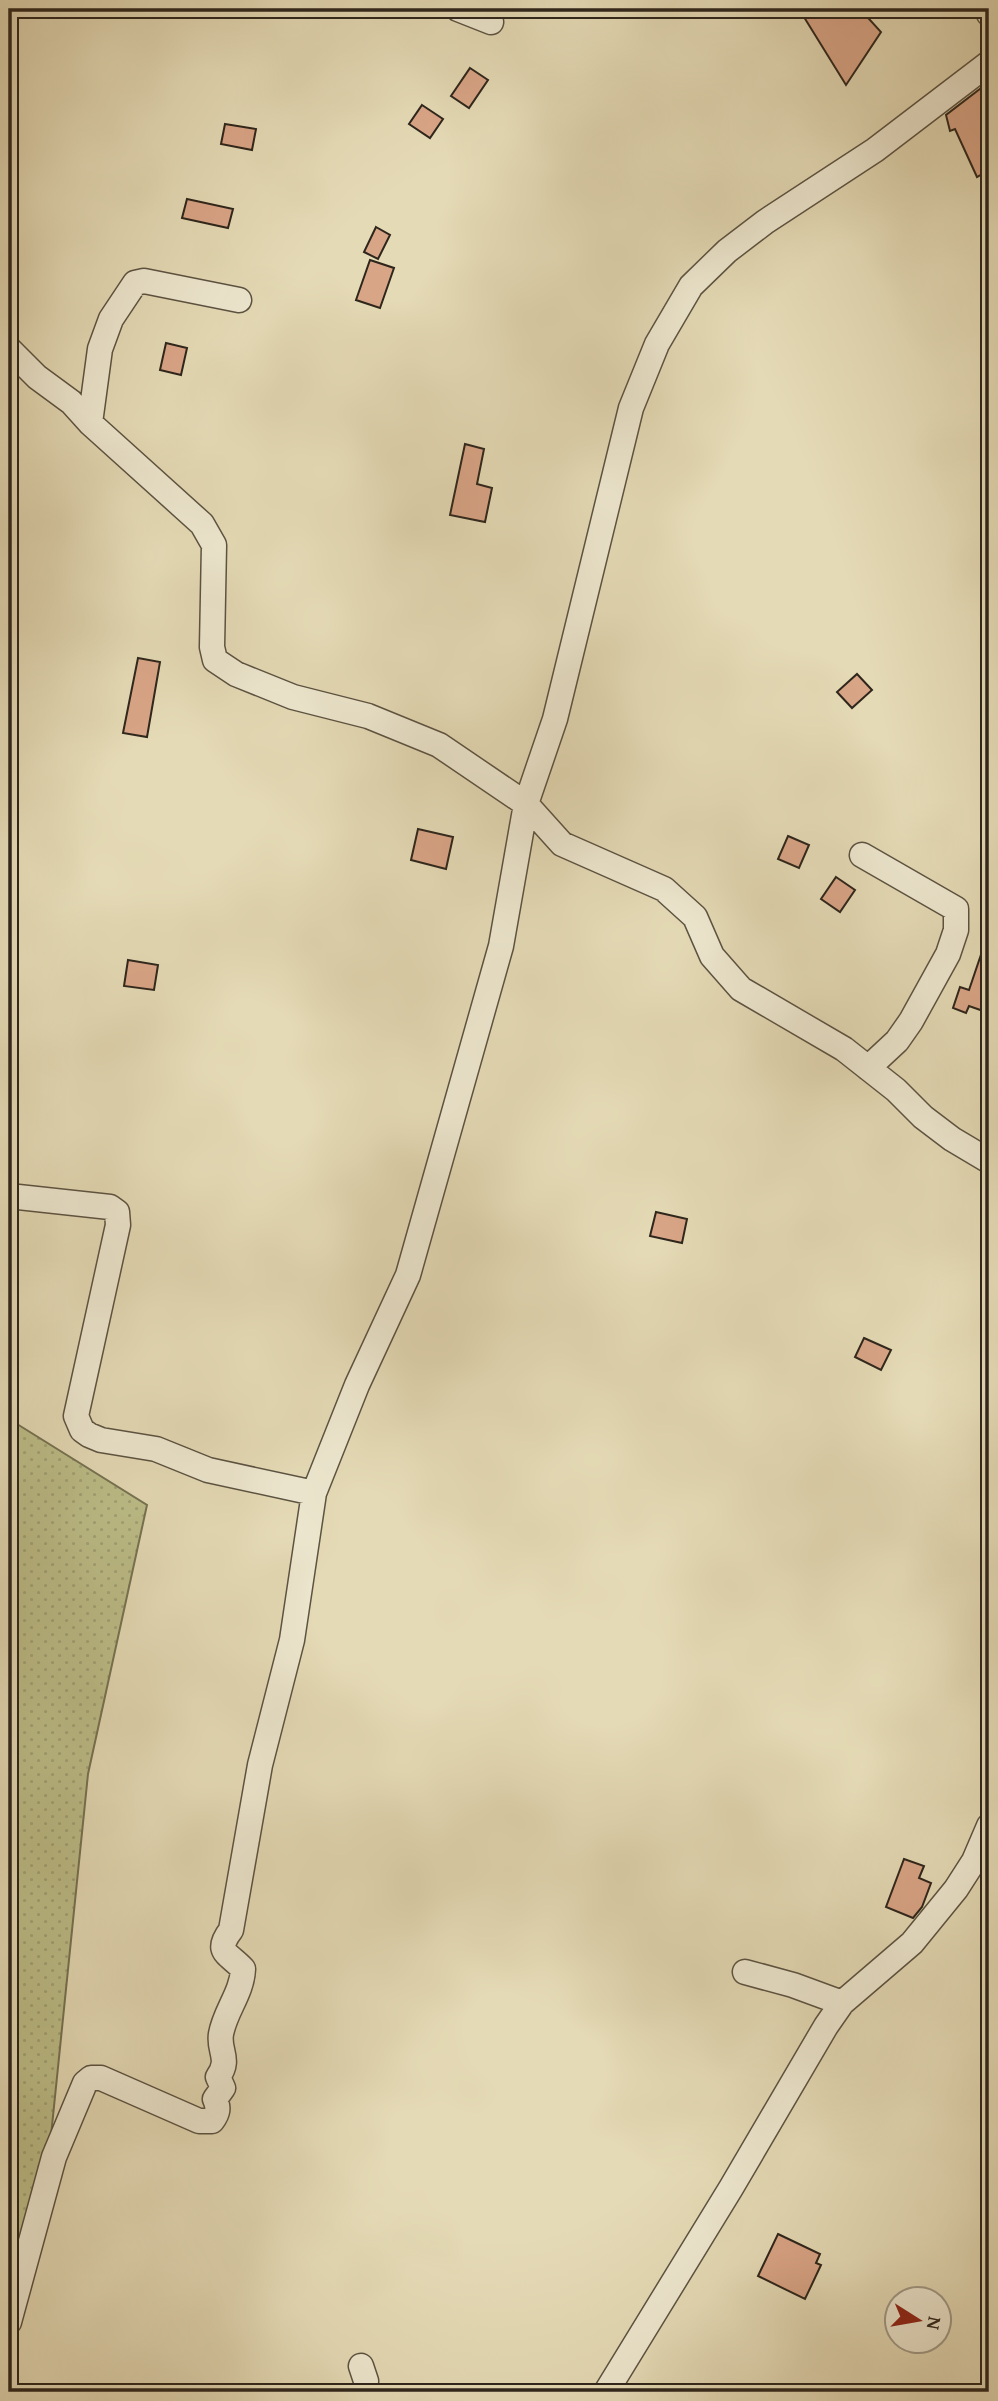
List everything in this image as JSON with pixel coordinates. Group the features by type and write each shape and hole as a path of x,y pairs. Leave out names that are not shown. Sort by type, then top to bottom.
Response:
{"street":[{"path":"458,9 491,22"},
{"path":"987,9 989,14"},
{"path":"9,2322 54,2157 85,2083 91,2078 101,2078 199,2121 212,2121 218,2113 215,2099 223,2088 218,2077 224,2066 225,2055 220,2042 221,2034 243,1979 243,1969 227,1955 222,1948 222,1942 231,1930 260,1765 292,1640 314,1493 357,1385 408,1275 501,946 526,804 555,719 631,408 657,344 691,286 726,251 765,222 875,150 989,63"},
{"path":"90,423 100,349 111,318 135,283 144,281 239,300"},
{"path":"9,349 37,377 71,402 90,423 202,524 214,545 212,647 215,660 236,674 293,697 368,716 439,746 526,804 562,844 664,889 695,917 712,956 741,989 844,1049 896,1090 923,1117 952,1139 989,1161"},
{"path":"862,855 956,909 956,930 948,954 911,1021 897,1041 868,1068"},
{"path":"9,1196 110,1207 117,1212 118,1224 76,1416 82,1430 101,1440 156,1449 208,1470 314,1493"},
{"path":"606,2392 826,2026 842,2003 912,1943 956,1889 974,1861 989,1826"},
{"path":"745,1972 793,1984 842,2003"},
{"path":"361,2366 366,2381 365,2392"}],"green space":[{"path":"9,1419 147,1505 88,1774 39,2253 9,2259"}],"building":[{"path":"799,9 860,9 881,32 846,85"},
{"path":"470,68 488,80 469,108 451,96"},
{"path":"989,82 989,170 977,177 955,129 950,131 946,115"},
{"path":"422,105 443,119 430,138 409,124"},
{"path":"225,124 256,129 252,150 221,144"},
{"path":"187,199 233,209 228,228 182,218"},
{"path":"376,227 390,235 378,259 364,252"},
{"path":"370,260 394,268 380,308 356,300"},
{"path":"166,343 187,348 181,375 160,370"},
{"path":"465,444 484,449 477,484 492,488 485,522 450,515"},
{"path":"138,658 160,662 147,737 123,733"},
{"path":"857,674 872,690 852,708 837,692"},
{"path":"418,829 453,837 446,869 411,860"},
{"path":"788,836 809,845 799,868 778,859"},
{"path":"836,877 855,890 840,912 821,899"},
{"path":"987,937 989,1013 969,1006 966,1013 953,1008 960,987 969,990"},
{"path":"128,960 158,965 154,990 124,986"},
{"path":"656,1212 687,1219 682,1243 650,1236"},
{"path":"864,1338 891,1350 881,1370 855,1357"},
{"path":"904,1859 924,1866 919,1878 931,1883 922,1907 913,1918 886,1907"},
{"path":"778,2234 820,2254 816,2263 821,2265 805,2299 758,2276"}]}
